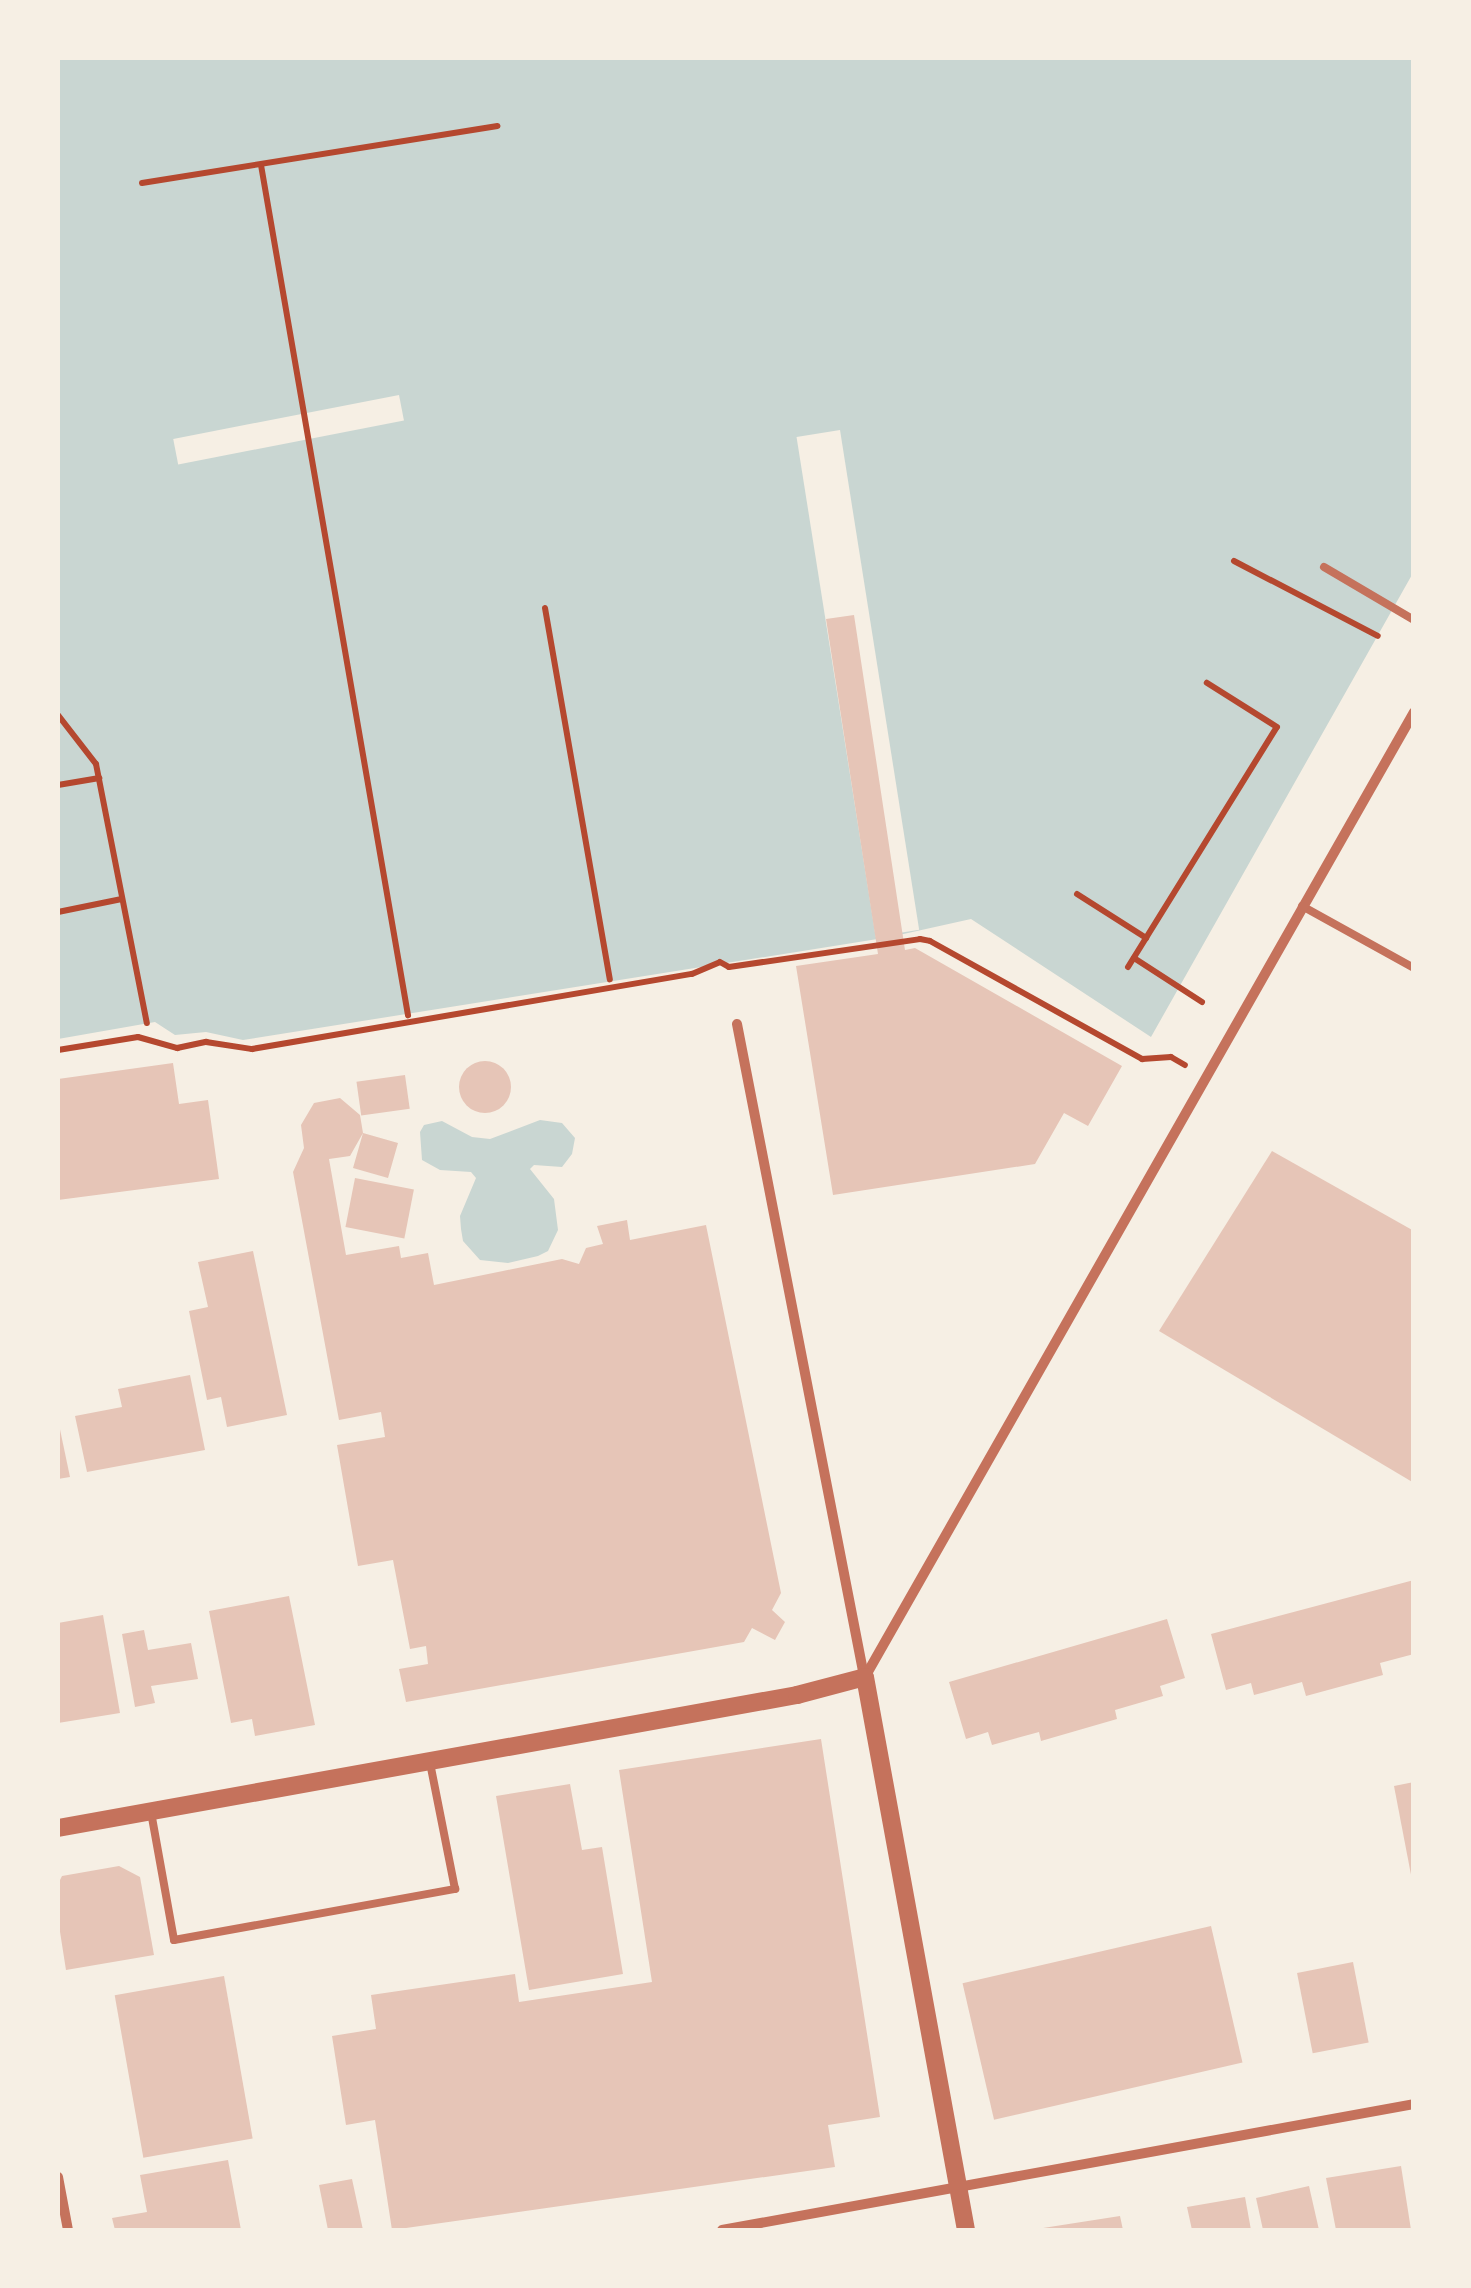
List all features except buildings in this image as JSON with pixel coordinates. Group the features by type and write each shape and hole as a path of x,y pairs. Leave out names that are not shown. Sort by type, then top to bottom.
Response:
{"street":[{"path":"58,1828 797,1695 864,1677 944,1544 1203,1076 1414,712"},
{"path":"738,1024 966,2230"},
{"path":"722,2230 1414,2104"},
{"path":"58,2177 68,2230"}],"lane":[{"path":"1324,567 1414,620"},
{"path":"1302,906 1414,968"},
{"path":"151,1812 174,1940 454,1889 430,1763"}],"path":[{"path":"142,183 497,126"},
{"path":"261,164 408,1015"},
{"path":"1234,561 1378,636"},
{"path":"544,608 610,980"},
{"path":"1128,968 1277,726 1207,683"},
{"path":"58,715 96,764 146,1023"},
{"path":"58,785 99,778"},
{"path":"1077,894 1146,938"},
{"path":"58,912 122,899"},
{"path":"58,1050 138,1037 177,1048 206,1042 252,1048 692,974 720,962 728,967 920,939 930,940 1142,1059 1172,1056 1203,1076"},
{"path":"1134,958 1202,1002"}],"shaded area":[{"path":"58,58 1413,58 1413,573 1151,1037 971,919 890,937 243,1040 206,1032 175,1035 155,1022 58,1039"},
{"path":"540,1120 562,1123 575,1138 572,1154 562,1167 534,1165 530,1169 554,1199 558,1230 548,1251 538,1256 508,1263 480,1260 463,1241 460,1216 476,1178 471,1172 440,1170 422,1160 420,1132 424,1125 442,1121 472,1137 490,1139"}],"pier":[{"path":"399,395 404,421 178,464 173,439"},
{"path":"840,430 919,930 876,937 797,437"}]}
